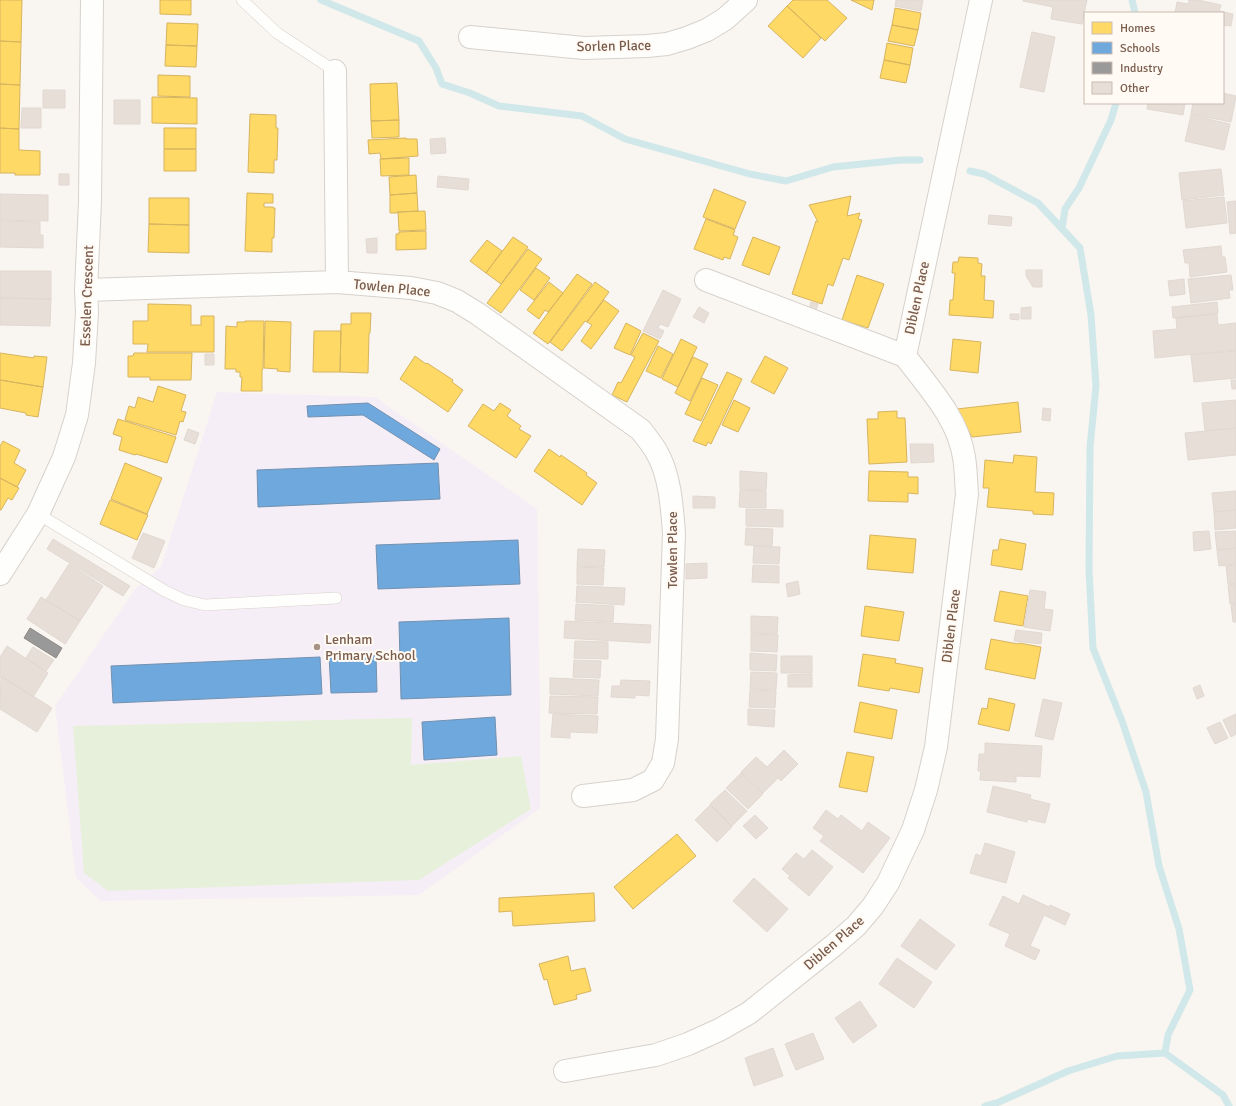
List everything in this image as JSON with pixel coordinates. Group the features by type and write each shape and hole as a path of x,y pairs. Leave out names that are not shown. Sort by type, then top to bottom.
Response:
{"street":[{"name":"Esselen Crescent","path":"0,574 38,514 64,457 77,415 84,363 87,312 86,290 90,201 92,0"},
{"name":"Sorlen Place","path":"470,37 584,48 667,44 707,30 725,19 746,0"},
{"name":"Diblen Place","path":"565,1071 656,1055 688,1044 719,1030 749,1013 856,926 873,906 888,883 913,830 926,790 936,746 967,494 964,457 957,432 941,403 905,356 981,0"},
{"name":"Towlen Place","path":"335,71 337,282"},
{"path":"706,280 905,356"},
{"name":"Towlen Place","path":"86,290 337,282 411,288 437,293 457,300 641,430 656,452 665,473 672,501 674,533 667,739 663,763 653,780 634,790 583,796"}],"lane":[{"path":"242,0 277,33 335,71"},
{"path":"38,514 165,592 184,600 205,605 336,598"}],"shaded area":[{"name":"Lenham Primary School","path":"217,392 375,397 537,509 540,808 419,895 101,901 76,878 55,706 136,588 161,567"}],"green space":[{"path":"412,718 411,765 521,756 531,809 419,880 108,891 84,873 73,726"}],"building: Homes":[{"path":"0,0 22,0 21,42 0,41"},
{"path":"160,0 191,0 191,15 160,14"},
{"path":"793,0 827,0 847,18 825,41 787,6"},
{"path":"851,0 874,0 872,10"},
{"path":"787,6 821,38 803,58 768,26"},
{"path":"895,8 921,13 918,30 892,25"},
{"path":"167,23 198,24 197,46 166,45"},
{"path":"892,25 918,30 914,46 888,41"},
{"path":"0,41 21,42 20,85 0,84"},
{"path":"887,43 913,48 910,65 884,60"},
{"path":"166,45 197,46 196,67 165,66"},
{"path":"884,60 910,65 906,83 880,78"},
{"path":"158,75 190,76 190,97 158,96"},
{"path":"397,83 399,120 371,121 370,84"},
{"path":"0,84 20,85 19,129 0,128"},
{"path":"152,97 197,98 197,124 152,123"},
{"path":"250,114 276,115 276,128 278,128 277,160 274,160 274,173 248,172"},
{"path":"399,120 399,137 372,138 371,121"},
{"path":"0,128 19,129 19,150 40,151 40,175 15,175 15,173 0,173"},
{"path":"164,128 196,128 196,149 164,149"},
{"path":"406,138 417,139 418,156 381,159 380,153 369,154 368,140"},
{"path":"164,149 196,149 196,171 164,171"},
{"path":"409,158 409,175 381,176 380,159"},
{"path":"416,175 417,193 390,195 389,177"},
{"path":"714,189 746,202 735,229 703,217"},
{"path":"247,193 273,194 273,203 264,203 264,207 275,208 272,252 245,251"},
{"path":"417,193 418,211 390,213 390,195"},
{"path":"851,196 847,216 860,213 858,219 862,220 849,260 843,258 833,286 828,284 822,304 792,294 816,221 818,222 809,205"},
{"path":"149,198 189,198 189,225 149,224"},
{"path":"425,211 426,230 399,231 398,212"},
{"path":"706,219 735,230 733,235 738,237 730,259 724,257 723,260 694,249"},
{"path":"149,224 189,225 189,253 148,252"},
{"path":"426,231 426,249 396,250 396,234 399,234 399,232"},
{"path":"513,237 528,247 501,284 486,273"},
{"path":"753,237 780,247 769,275 742,265"},
{"path":"487,240 502,251 486,273 470,261"},
{"path":"528,249 542,259 501,313 487,303"},
{"path":"959,257 978,258 978,263 982,264 981,276 985,276 984,300 994,301 993,318 949,315 950,300 953,300 955,273 952,273 953,262 958,262"},
{"path":"536,268 550,278 534,300 520,290"},
{"path":"577,274 592,284 548,344 533,333"},
{"path":"857,275 884,284 868,328 842,320"},
{"path":"549,282 563,293 548,312 545,310 539,319 527,310"},
{"path":"595,282 609,292 587,322 585,321 562,351 550,342"},
{"path":"604,300 619,311 591,349 581,341 592,325 587,322"},
{"path":"148,304 191,305 191,325 201,325 201,316 214,316 214,352 147,352 148,344 133,344 133,321 148,321"},
{"path":"351,313 371,313 368,373 340,372 341,324 351,324"},
{"path":"264,321 262,391 241,391 242,377 240,377 240,372 236,372 236,369 225,369 226,326 237,327 237,322"},
{"path":"265,321 291,322 290,372 264,368"},
{"path":"626,323 641,331 630,355 614,348"},
{"path":"314,331 341,331 340,372 313,372"},
{"path":"643,333 659,341 627,402 612,395 618,382 621,383 635,357 631,355"},
{"path":"681,339 697,347 678,387 662,379"},
{"path":"953,339 981,342 978,373 950,370"},
{"path":"658,346 673,354 661,378 646,371"},
{"path":"0,353 34,358 34,356 47,357 43,387 0,380"},
{"path":"134,353 192,353 191,380 150,380 150,377 128,377 128,356 133,356"},
{"path":"415,356 453,380 452,382 463,390 448,412 400,379"},
{"path":"765,356 788,368 774,394 751,382"},
{"path":"693,357 708,364 690,401 675,393"},
{"path":"727,372 742,379 711,444 708,442 706,446 693,441"},
{"path":"702,378 718,385 701,421 685,414"},
{"path":"0,380 43,387 38,417 0,408"},
{"path":"158,386 186,395 181,411 186,412 183,422 180,421 176,435 125,420 129,406 135,408 138,397 153,402"},
{"path":"734,400 750,408 738,432 722,425"},
{"path":"1018,402 1021,432 972,437 957,409"},
{"path":"500,403 511,410 507,416 521,426 519,429 531,436 516,458 468,426 483,404 494,411"},
{"path":"897,411 897,418 905,418 907,462 869,464 867,419 878,419 878,412"},
{"path":"118,419 176,437 167,463 119,450 122,437 113,434"},
{"path":"3,441 20,450 14,463 26,470 17,487 0,478 0,446"},
{"path":"549,449 560,457 561,455 587,473 586,475 597,483 582,505 534,471"},
{"path":"1014,455 1037,457 1035,492 1054,493 1053,515 1033,514 1033,511 987,507 989,488 983,488 985,460 1013,463"},
{"path":"125,463 162,478 147,514 111,499"},
{"path":"869,471 908,472 908,477 918,477 918,494 908,493 908,502 868,501"},
{"path":"0,478 19,488 12,500 8,498 1,510 0,510"},
{"path":"110,500 148,515 137,540 100,524"},
{"path":"870,535 916,539 913,573 867,569"},
{"path":"1000,539 1026,544 1022,570 991,565 993,550 998,550"},
{"path":"1000,591 1028,596 1023,626 994,621"},
{"path":"865,606 904,612 899,641 861,636"},
{"path":"991,639 1041,647 1035,679 985,669"},
{"path":"863,654 896,659 895,663 923,668 919,693 890,688 889,691 858,686"},
{"path":"989,698 1015,704 1009,731 978,724 982,708 987,709"},
{"path":"860,702 897,710 892,739 854,732"},
{"path":"847,752 874,757 867,792 839,787"},
{"path":"677,834 696,856 633,909 614,887"},
{"path":"594,893 595,921 513,926 512,911 499,912 499,898"},
{"path":"568,956 571,971 585,968 591,991 576,995 577,999 554,1005 547,979 544,980 539,964"}],"building: Schools":[{"path":"368,403 440,449 434,460 363,415 308,417 307,406"},
{"path":"438,463 440,499 258,507 257,470"},
{"path":"518,540 520,584 378,589 376,545"},
{"path":"509,618 511,695 401,699 399,622"},
{"path":"376,655 377,692 331,693 329,656"},
{"path":"320,657 322,694 113,703 111,666"},
{"path":"495,717 497,755 424,760 422,722"}],"building: Industry":[{"path":"30,628 62,648 56,658 24,638"}],"building: Other":[{"path":"896,0 923,0 921,11 895,6"},
{"path":"1087,0 1082,24 1051,19 1053,7 1023,1"},
{"path":"1189,0 1198,0 1221,5 1219,11 1224,12 1175,12 1177,2 1188,4"},
{"path":"1224,12 1233,14 1231,26 1224,25"},
{"path":"1032,32 1055,37 1044,92 1020,87"},
{"path":"43,90 65,90 65,108 43,108"},
{"path":"1224,93 1236,96 1231,122 1191,114 1193,104 1224,104"},
{"path":"114,100 140,100 140,124 114,124"},
{"path":"1148,104 1185,104 1183,115 1147,109"},
{"path":"22,108 41,108 41,128 21,128"},
{"path":"1191,115 1230,124 1224,150 1185,141"},
{"path":"445,138 446,153 431,154 430,139"},
{"path":"1221,169 1224,195 1182,200 1179,173"},
{"path":"59,174 69,174 69,185 59,185"},
{"path":"438,176 469,179 468,190 437,187"},
{"path":"0,194 48,195 48,221 0,220"},
{"path":"1224,197 1227,223 1186,228 1183,201"},
{"path":"1236,201 1236,233 1230,234 1227,202"},
{"path":"989,215 1012,217 1011,226 988,224"},
{"path":"0,221 40,222 40,235 43,235 43,248 0,247"},
{"path":"377,238 377,253 367,253 366,239"},
{"path":"1221,246 1222,257 1225,257 1227,272 1190,277 1189,263 1185,263 1183,250"},
{"path":"1026,270 1042,270 1042,287 1033,287 1026,276"},
{"path":"0,271 51,271 51,299 0,298"},
{"path":"1231,275 1233,290 1229,290 1230,298 1191,303 1188,279"},
{"path":"1184,279 1185,294 1170,296 1168,281"},
{"path":"663,290 681,299 668,327 660,324 658,328 664,331 660,339 643,331"},
{"path":"0,298 51,299 50,326 0,325"},
{"path":"811,302 818,304 816,311 809,309"},
{"path":"1217,302 1218,313 1173,318 1172,307"},
{"path":"699,307 709,313 704,323 693,317"},
{"path":"1031,307 1031,319 1021,319 1021,308"},
{"path":"1010,314 1019,314 1019,320 1010,319"},
{"path":"1217,314 1218,325 1236,323 1236,350 1155,358 1153,331 1177,329 1176,318"},
{"path":"1236,351 1236,378 1194,382 1191,355"},
{"path":"205,354 214,354 214,365 205,365"},
{"path":"1231,380 1236,380 1236,389 1232,389"},
{"path":"1236,400 1236,428 1205,431 1202,403"},
{"path":"1043,408 1051,409 1050,421 1042,420"},
{"path":"1236,428 1236,455 1188,460 1185,433"},
{"path":"188,429 199,433 195,444 184,440"},
{"path":"910,444 933,444 934,462 911,463"},
{"path":"740,471 767,473 766,490 740,489"},
{"path":"740,490 766,491 766,508 739,507"},
{"path":"1236,491 1236,510 1214,512 1212,493"},
{"path":"693,496 715,497 715,508 693,508"},
{"path":"746,509 783,510 783,527 746,526"},
{"path":"1236,510 1236,528 1215,530 1214,512"},
{"path":"746,528 773,529 772,546 745,545"},
{"path":"1209,531 1211,549 1194,551 1193,532"},
{"path":"1236,531 1236,548 1217,550 1215,532"},
{"path":"143,533 165,541 154,568 132,558"},
{"path":"53,539 130,586 123,596 47,549"},
{"path":"754,546 780,547 779,564 753,563"},
{"path":"1236,548 1236,564 1219,566 1217,550"},
{"path":"578,549 605,550 604,567 577,566"},
{"path":"707,563 707,578 686,579 686,564"},
{"path":"69,564 103,586 80,621 46,600"},
{"path":"753,565 779,566 779,583 752,582"},
{"path":"1236,565 1236,583 1228,584 1226,566"},
{"path":"577,567 604,568 603,585 577,584"},
{"path":"798,581 800,594 788,597 786,584"},
{"path":"1236,584 1236,603 1230,604 1228,585"},
{"path":"577,586 625,588 624,605 576,602"},
{"path":"1030,590 1046,592 1044,609 1053,610 1050,631 1024,627"},
{"path":"41,597 80,621 65,644 27,619"},
{"path":"576,604 614,606 613,622 575,620"},
{"path":"1236,604 1236,622 1233,622 1231,605"},
{"path":"751,616 778,617 777,634 751,633"},
{"path":"565,621 651,625 650,643 564,638"},
{"path":"1016,630 1042,633 1041,644 1014,641"},
{"path":"751,634 778,635 777,652 751,651"},
{"path":"575,641 608,642 608,659 574,658"},
{"path":"7,646 48,673 33,697 0,676 0,657"},
{"path":"33,647 54,660 46,671 26,658"},
{"path":"750,653 777,655 776,671 750,670"},
{"path":"781,656 812,656 812,673 781,673"},
{"path":"574,660 601,661 600,678 573,677"},
{"path":"751,672 777,673 776,690 750,689"},
{"path":"812,674 812,687 788,687 788,675"},
{"path":"1,676 52,708 37,732 0,709"},
{"path":"550,678 599,680 598,696 550,694"},
{"path":"621,680 650,681 649,696 635,695 635,698 611,697 612,686 620,686"},
{"path":"1200,685 1204,696 1197,699 1193,688"},
{"path":"750,690 776,691 775,708 749,707"},
{"path":"550,696 598,697 597,714 549,713"},
{"path":"1043,699 1062,703 1053,740 1035,736"},
{"path":"748,709 775,710 774,727 748,725"},
{"path":"553,714 598,716 597,733 570,732 570,738 551,737"},
{"path":"1236,714 1236,734 1231,737 1223,720"},
{"path":"1220,722 1228,738 1215,744 1207,728"},
{"path":"985,743 1042,746 1040,777 1016,776 1016,782 980,780 981,771 978,771 979,754 985,754"},
{"path":"784,750 798,764 781,781 778,778 763,793 741,772 756,757 767,767"},
{"path":"741,773 763,794 748,809 726,788"},
{"path":"993,786 1031,795 1030,799 1050,804 1045,823 1027,819 1027,822 987,812"},
{"path":"725,790 747,811 732,826 710,804"},
{"path":"710,805 732,827 717,842 695,820"},
{"path":"826,810 838,819 841,815 862,831 868,822 890,838 863,873 820,841 824,836 813,828"},
{"path":"755,815 768,828 756,839 743,826"},
{"path":"985,843 1015,852 1006,883 970,873 976,854 981,856"},
{"path":"812,850 833,867 809,896 788,878 790,876 782,869 796,853 804,859"},
{"path":"754,878 788,909 767,932 733,901"},
{"path":"1023,895 1049,907 1050,905 1070,914 1065,925 1044,915 1030,946 1040,950 1035,960 1005,946 1010,934 989,925 1003,896 1019,904"},
{"path":"920,919 955,945 936,970 901,946"},
{"path":"897,958 932,982 914,1008 879,984"},
{"path":"860,1001 877,1026 853,1043 835,1018"},
{"path":"813,1033 824,1059 796,1070 785,1044"},
{"path":"773,1048 783,1076 754,1086 745,1058"}],"waterway":[{"path":"321,0 419,41 436,68 442,84 470,93 499,106 582,116 625,139 750,174 786,181 833,167 901,160 920,160"},
{"path":"1132,0 1135,12"},
{"path":"1062,229 1065,209 1079,188 1111,120 1116,104"},
{"path":"970,171 984,174 1038,203 1080,248 1091,315 1096,386 1090,447 1089,570 1093,648 1122,721 1146,792 1159,866 1179,929 1190,990 1168,1035 1165,1053"},
{"path":"985,1106 999,1102 1068,1071 1117,1056 1165,1053 1223,1095 1229,1106"}],"place":[{"name":"Lenham Primary School","path":"317,647"}]}
